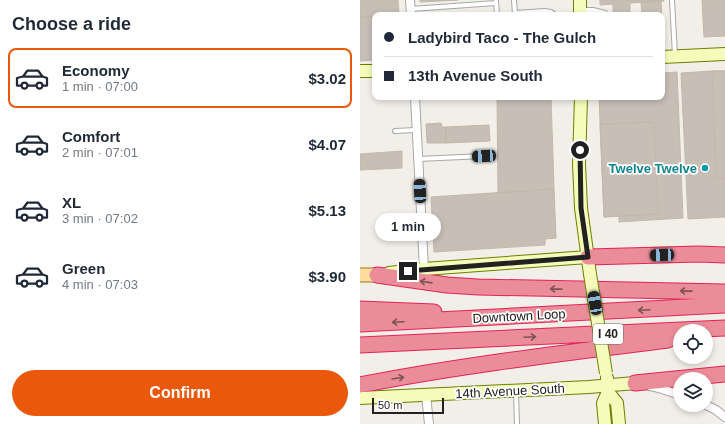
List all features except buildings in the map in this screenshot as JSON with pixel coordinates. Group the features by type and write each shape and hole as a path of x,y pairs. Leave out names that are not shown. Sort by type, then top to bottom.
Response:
{"highway":[{"path":"588,257 699,254 725,255"},
{"path":"377,275 447,285 478,287 725,292"},
{"name":"Downtown Loop","path":"360,324 725,305"},
{"path":"360,309 535,315"},
{"name":"Downtown Loop","path":"360,346 725,328"},
{"path":"713,334 725,333"},
{"path":"360,356 491,339"},
{"path":"360,385 501,361 673,339"},
{"path":"635,383 725,374"}],"main road":[{"path":"665,57 725,54"},
{"path":"360,71 372,71"},
{"path":"581,100 579,164 581,208 608,389 603,403 605,424"},
{"path":"360,275 377,275 424,269 588,257"},
{"name":"14th Avenue South","path":"360,398 515,390 608,389 635,383"},
{"path":"608,389 617,402 619,424"}],"street":[{"path":"410,0 411,12"},
{"path":"414,100 424,269"},
{"path":"635,383 673,393"},
{"path":"426,395 429,424"},
{"path":"713,408 725,416"}],"lane":[{"path":"514,0 515,12"},
{"path":"672,0 675,56"},
{"path":"411,12 496,2 497,12"},
{"path":"580,8 601,12"},
{"path":"535,12 552,12"},
{"path":"395,131 416,130"},
{"path":"418,159 484,156"},
{"path":"515,390 517,424"}],"place":[{"name":"Twelve Twelve","path":"705,168"}],"route":[{"path":"408,271 588,257 581,208 579,164 580,150"}]}
